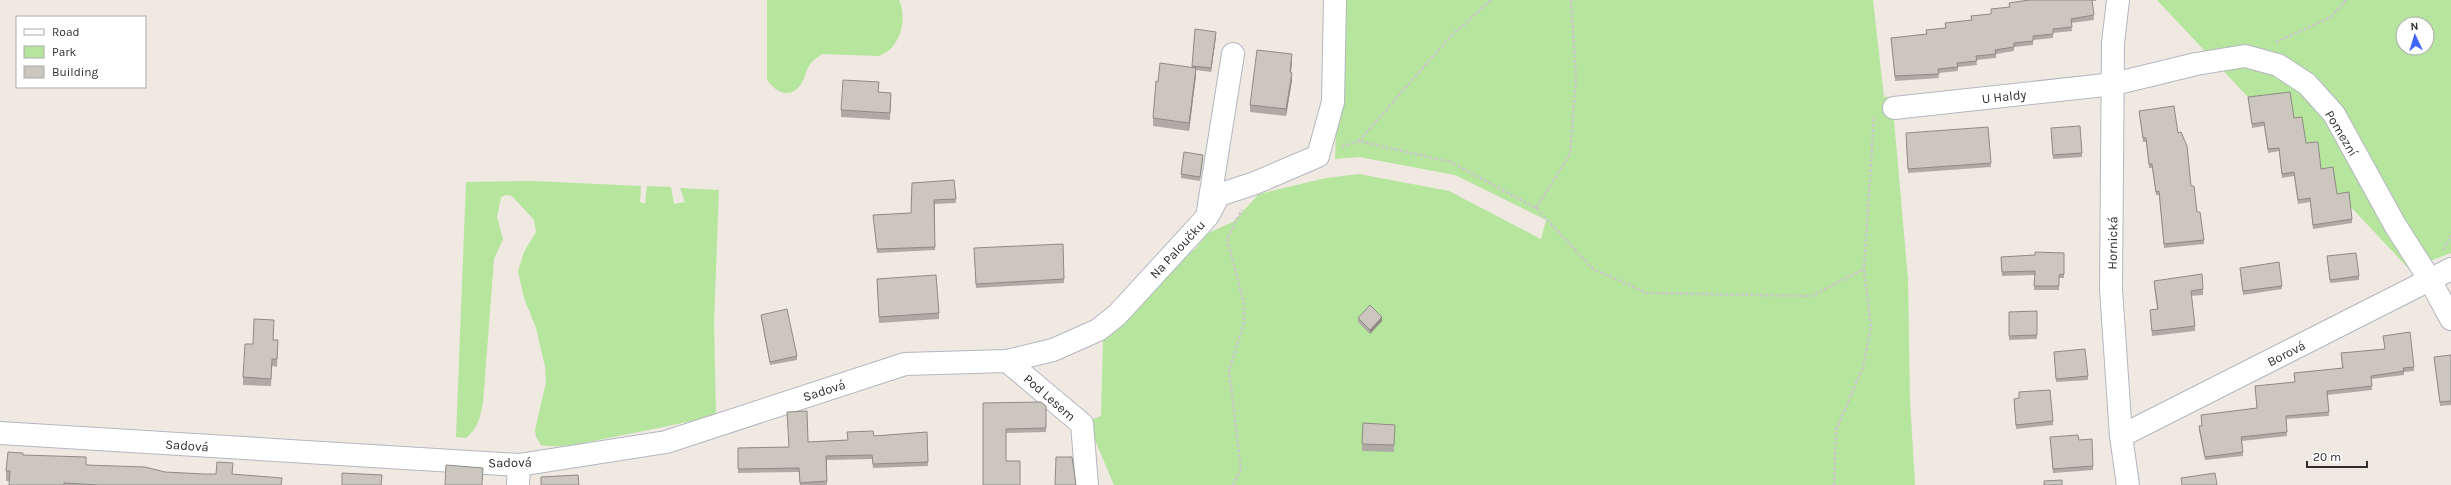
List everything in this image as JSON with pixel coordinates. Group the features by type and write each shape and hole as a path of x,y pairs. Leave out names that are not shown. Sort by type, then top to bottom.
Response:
{"street":[{"path":"1207,217 1219,195 1255,183 1318,156 1333,102 1335,0"},
{"name":"Hornická","path":"2118,0 2113,43 2114,84 2111,289 2121,436 2128,485"},
{"name":"Na Paloučku","path":"1008,360 1053,350 1098,330 1117,315 1207,217 1233,54"},
{"name":"Pomezní","path":"2114,84 2196,64 2245,56 2278,65 2307,84 2334,114 2395,226 2430,280 2451,319"},
{"name":"U Haldy","path":"1894,108 2114,84"},
{"name":"Borová","path":"2121,436 2451,269"},
{"name":"Sadová","path":"0,433 519,475 666,442 905,364 1008,360"},
{"name":"Pod Lesem","path":"1008,360 1082,424 1087,485"}],"path":[{"path":"1318,156 1359,141 1448,39 1491,0"},
{"path":"1536,208 1570,154 1576,78 1571,0"},
{"path":"2274,43 2331,17 2346,0"},
{"path":"1834,485 1836,430 1862,367 1871,328 1864,269 1874,110 1894,108"},
{"path":"1359,141 1451,162 1536,208 1593,269 1647,294 1811,296 1864,269"},
{"path":"1233,485 1241,469 1229,370 1244,323 1244,303 1227,239 1255,183"}],"green space":[{"path":"767,0 899,0 903,16 902,25 897,40 892,47 879,56 822,54 810,64 802,82 797,89 788,93 774,88 767,80"},
{"path":"1340,0 1873,0 1884,97 1891,97 1894,120 1908,279 1910,399 1915,485 1114,485 1087,421 1101,416 1103,340 1165,274 1196,248 1208,233 1233,222 1259,194 1326,178 1359,174 1449,191 1541,239 1546,220 1455,175 1359,157 1335,159"},
{"path":"2157,0 2451,0 2451,253 2409,269"},
{"path":"533,181 641,186 640,202 645,204 647,186 671,187 674,204 685,202 680,188 719,190 714,322 716,415 566,446 541,445 536,437 535,430 546,382 545,367 536,328 524,298 518,271 524,252 536,232 534,220 512,196 506,195 501,197 497,217 503,239 494,259 482,408 478,422 470,434 466,438 456,437 466,182"}],"building":[{"path":"2029,0 2092,0 2094,15 2071,19 2072,27 2053,29 2053,34 2033,36 2033,41 2014,43 2014,47 1995,50 1996,54 1976,56 1977,61 1957,63 1958,67 1938,69 1939,74 1895,76 1891,38 1927,34 1926,30 1946,28 1945,23 1972,20 1971,16 1991,14 1991,9 2010,7 2009,3"},
{"path":"1195,29 1216,32 1211,68 1192,66"},
{"path":"1257,50 1292,54 1290,72 1292,73 1286,109 1250,105"},
{"path":"1160,63 1196,68 1189,123 1153,118 1156,81 1158,82"},
{"path":"843,80 879,82 878,92 891,93 890,113 841,110"},
{"path":"2290,92 2294,118 2302,117 2306,143 2318,142 2321,169 2333,167 2337,194 2349,192 2352,219 2313,225 2310,198 2298,200 2294,172 2282,174 2279,148 2268,149 2264,122 2252,124 2248,97"},
{"path":"2174,106 2178,133 2181,132 2187,146 2191,186 2194,186 2197,212 2200,212 2204,240 2164,244 2159,191 2156,192 2152,164 2149,164 2146,138 2143,138 2139,111"},
{"path":"2080,126 2082,153 2053,155 2051,128"},
{"path":"1988,127 1991,163 1908,169 1906,133"},
{"path":"1184,152 1203,155 1200,177 1181,174"},
{"path":"954,180 956,199 934,200 935,247 877,249 873,215 911,213 912,183"},
{"path":"1063,244 1064,279 976,284 974,248"},
{"path":"2035,252 2064,253 2064,274 2059,275 2059,286 2034,286 2035,271 2002,272 2001,257 2035,255"},
{"path":"2356,253 2359,276 2330,280 2327,256"},
{"path":"2279,262 2282,286 2243,291 2240,268"},
{"path":"2202,274 2203,289 2191,291 2195,326 2152,331 2150,310 2158,309 2154,281"},
{"path":"936,275 939,313 879,317 877,279"},
{"path":"1370,305 1382,317 1370,330 1358,318"},
{"path":"787,309 797,356 770,362 761,315"},
{"path":"2037,311 2037,335 2009,336 2009,312"},
{"path":"254,319 274,320 273,340 278,340 277,359 272,359 271,379 243,377 245,344 253,344"},
{"path":"2410,332 2414,367 2403,368 2404,371 2371,376 2372,386 2327,391 2329,412 2286,416 2287,432 2241,437 2243,452 2205,457 2199,426 2202,426 2201,415 2257,408 2255,386 2295,382 2294,373 2343,368 2341,353 2385,349 2383,336"},
{"path":"2085,349 2088,376 2056,379 2054,352"},
{"path":"2451,355 2451,401 2440,402 2434,357"},
{"path":"2050,390 2053,421 2016,425 2014,399 2019,398 2019,392"},
{"path":"1041,402 1046,406 1046,428 1006,429 1006,461 1020,461 1020,485 983,485 983,403"},
{"path":"807,411 808,442 848,440 847,432 873,431 874,436 927,432 928,462 873,464 872,455 826,456 827,481 800,483 799,468 738,469 738,448 789,447 787,412"},
{"path":"1363,423 1395,425 1394,445 1362,444"},
{"path":"2078,435 2079,440 2092,439 2093,466 2053,469 2050,437"},
{"path":"8,452 23,453 23,455 86,457 86,465 145,467 165,472 204,474 216,474 217,462 233,463 232,474 282,478 281,485 99,485 64,483 64,485 9,485 10,471 6,471"},
{"path":"1056,457 1072,457 1076,485 1055,485"},
{"path":"446,465 483,468 482,485 445,485"},
{"path":"342,473 382,475 381,485 342,485"},
{"path":"2215,473 2217,485 2182,485 2181,478"},
{"path":"578,475 579,485 541,485 541,477"},
{"path":"2062,480 2062,485 2044,485 2044,481"}]}
